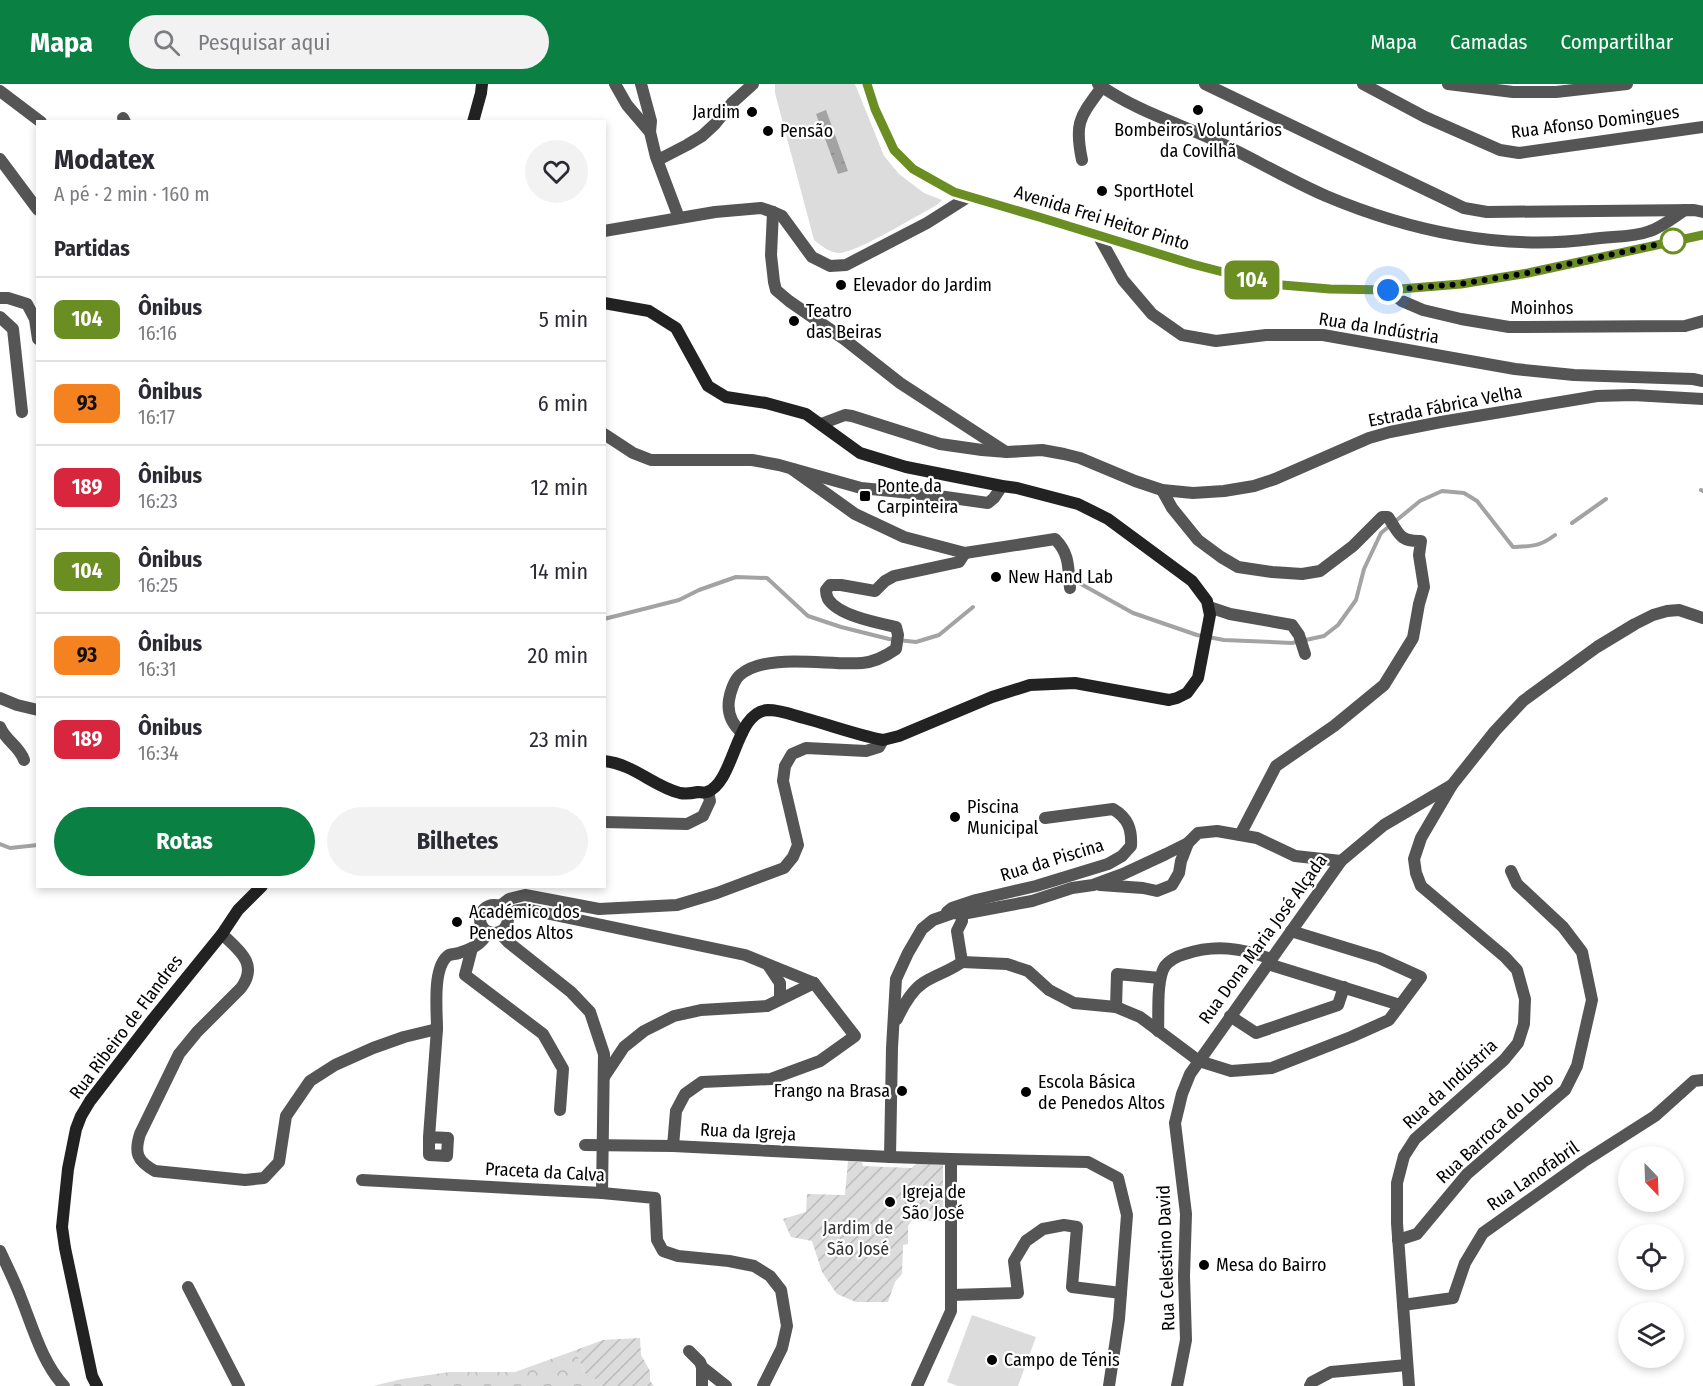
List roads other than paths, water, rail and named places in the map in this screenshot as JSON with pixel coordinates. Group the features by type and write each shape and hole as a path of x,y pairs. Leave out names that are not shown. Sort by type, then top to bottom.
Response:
{"main road":[{"path":"474,120 482,84"},
{"path":"606,303 649,311 676,328 708,386 726,397 806,414 860,453 906,467 1017,488 1078,504 1108,519 1192,581 1203,593 1209,611 1198,678 1187,693 1169,700 1075,683 1030,685 992,697 883,740 791,714 767,710 756,715 742,733 724,776 708,792 681,794 636,771 606,761"},
{"name":"Rua Ribeiro de Flandres","path":"97,1386 92,1376 72,1287 62,1227 68,1169 76,1130 90,1101 222,934 238,910 260,888"}],"street":[{"path":"615,84 627,105 650,132"},
{"path":"641,84 658,160 680,218"},
{"path":"658,160 702,136 753,84"},
{"name":"Avenida Frei Heitor Pinto","path":"867,84 875,109 894,150 913,169 954,192 1192,264 1269,284 1330,289 1388,290 1461,284 1528,273 1703,235"},
{"path":"1204,84 1464,208 1497,212 1685,210 1703,212"},
{"name":"Rua Afonso Domingues","path":"1363,84 1425,117 1500,150 1519,153 1703,127"},
{"path":"1448,84 1524,92 1556,92 1627,84"},
{"path":"1082,160 1078,125 1100,85 1129,103 1213,140 1326,196 1398,221 1457,236 1515,242 1575,241 1637,235 1652,230 1685,210"},
{"path":"0,91 38,120"},
{"path":"0,159 36,207"},
{"path":"606,231 715,212 761,208 782,216 812,257 830,266 846,265 927,223 968,197"},
{"path":"773,212 771,255 776,290 789,302 844,339 900,382 1007,452"},
{"name":"Rua da Indústria","path":"1098,235 1123,280 1152,314 1182,335 1216,341 1266,335 1323,335 1515,369 1574,375 1703,381"},
{"name":"Moinhos","path":"1388,290 1402,301 1423,310 1509,327 1685,326 1703,321"},
{"path":"0,298 27,304 36,326"},
{"path":"0,317 13,329 22,412"},
{"name":"Estrada Fábrica Velha","path":"820,424 845,415 940,444 982,450 1007,452 1042,450 1064,454 1080,458 1135,481 1162,489 1193,493 1254,486 1369,438 1441,422 1597,396 1633,395 1703,399"},
{"path":"606,435 633,453 651,460 752,460 861,488 988,503 1002,486"},
{"path":"792,469 855,514 904,537 965,554 1055,539 1067,556 1070,588"},
{"path":"1162,489 1172,508 1198,540 1238,567 1302,574 1320,571 1353,546 1382,517 1388,517 1400,536 1410,542 1421,541 1419,555 1424,587 1413,638 1384,685 1334,726 1276,766 1240,835"},
{"path":"742,733 735,727 728,712 729,699 738,676 750,669 766,663 863,663 886,656 896,649 896,627 839,610 827,598 826,590 830,585 875,591 894,576 959,562 965,554"},
{"name":"Rua da Indústria","path":"1409,1386 1398,1240 1397,1183 1404,1156 1414,1139 1504,1059 1518,1043 1524,1024 1526,999 1517,970 1505,957 1421,886 1414,859 1421,838 1452,785 1495,731 1523,701 1598,647 1653,615 1679,610 1703,618"},
{"path":"1209,611 1292,625 1299,635 1305,654"},
{"path":"0,698 36,710"},
{"path":"0,727 3,736 22,754 24,760"},
{"path":"503,909 509,899 525,895 599,909 677,905 784,868 793,857 798,845 783,781 785,766 792,754 806,748 866,751 879,747 883,740"},
{"name":"Rua Dona Maria José Alçada","path":"1199,1060 1341,861 1384,825 1452,785"},
{"path":"606,822 687,824 704,816 710,801 708,792"},
{"name":"Rua da Piscina","path":"942,917 952,908 976,900 1036,886 1108,864 1122,856 1131,846 1131,837 1123,815 1113,809 1045,818"},
{"path":"1093,885 1123,874 1188,843 1198,833 1217,831 1257,838 1295,856 1341,861"},
{"path":"890,1157 896,979 922,929 933,921 953,913 962,914 1032,901 1072,888 1093,885 1157,891 1172,885 1179,873 1188,843"},
{"name":"Rua Barroca do Lobo","path":"1398,1240 1417,1234 1467,1174 1565,1090 1577,1066 1592,1000 1582,952 1563,927 1517,884 1511,871"},
{"path":"602,1193 604,1054 590,1012 571,992 508,942 494,932 485,930 480,922 481,913 487,906 526,909 745,955 814,983 855,1036 820,1061 771,1079 702,1082 686,1094 676,1111 673,1146"},
{"path":"429,1137 437,1029 438,973 442,963 449,956 480,944 494,932 506,926 508,921 503,909"},
{"path":"962,914 962,921 957,931 962,962"},
{"path":"894,1026 904,1003 922,984 962,962 1007,964 1028,971 1049,990 1074,1003 1116,1007 1140,1017 1199,1060 1231,1071 1272,1068 1389,1020 1421,977 1379,958 1291,931"},
{"path":"222,934 247,959 249,971 247,980 179,1054 140,1134 136,1145 138,1157 154,1171 245,1180 264,1178 279,1162 286,1116 310,1081 335,1065 373,1048 437,1029"},
{"path":"1158,1031 1160,978 1166,966 1177,957 1200,949 1224,947 1249,951 1270,961 1400,1005"},
{"path":"472,948 465,975 543,1034 563,1069 560,1110"},
{"path":"768,964 780,983 780,999"},
{"path":"1116,1007 1117,974 1160,978"},
{"path":"604,1077 624,1047 644,1031 674,1016 700,1010 767,1005 814,983"},
{"path":"1230,1017 1256,1034 1338,1005 1344,987"},
{"name":"Rua Celestino David","path":"1177,1386 1186,1340 1184,1276 1186,1214 1175,1123 1182,1094 1199,1060"},
{"name":"Rua Lanofabril","path":"1403,1305 1454,1298 1465,1263 1483,1233 1583,1162 1655,1116 1694,1081 1703,1080"},
{"name":"Rua da Igreja","path":"585,1145 673,1146 890,1157 1088,1162 1118,1179 1127,1215 1121,1293 1109,1386"},
{"path":"917,1385 951,1311 951,1159"},
{"name":"Praceta da Calva","path":"362,1180 655,1198 657,1240 663,1251 678,1256 754,1266 770,1276 781,1290 787,1326 782,1348 763,1386"},
{"path":"951,1295 1018,1293 1014,1260 1026,1241 1042,1229 1064,1225 1077,1227 1072,1287 1121,1293"},
{"path":"0,1251 40,1347 55,1377 64,1386"},
{"path":"188,1287 239,1386"},
{"path":"689,1351 702,1367 702,1386"},
{"path":"1310,1386 1312,1382 1331,1372 1407,1365"},
{"path":"702,1367 726,1386"}],"water":[{"path":"826,110 848,171 838,174 816,114"}],"waterway":[{"path":"1060,580 1072,579 1133,613 1197,635 1224,640 1292,643 1324,636 1338,625 1356,600 1364,569 1381,533 1420,501 1442,491 1464,493 1477,501 1513,547 1536,545 1555,535"},
{"path":"1572,523 1606,499"},
{"path":"606,618 679,600 736,577 767,578 808,616 889,639 916,642 939,635 973,607"},
{"path":"0,844 10,848 36,845"}],"place":[{"name":"Bombeiros Voluntários da Covilhã","path":"1198,110"},
{"name":"Jardim","path":"752,112"},
{"name":"Pensão","path":"768,131"},
{"name":"SportHotel","path":"1102,191"},
{"name":"Elevador do Jardim","path":"841,285"},
{"name":"Teatro das Beiras","path":"794,321"},
{"name":"Ponte da Carpinteira","path":"865,496"},
{"name":"New Hand Lab","path":"996,577"},
{"name":"Piscina Municipal","path":"955,817"},
{"name":"Académico dos Penedos Altos","path":"457,922"},
{"name":"Frango na Brasa","path":"902,1091"},
{"name":"Escola Básica de Penedos Altos","path":"1026,1092"},
{"name":"Igreja de São José","path":"890,1202"},
{"name":"Mesa do Bairro","path":"1204,1265"},
{"name":"Campo de Ténis","path":"992,1360"}],"park label":[{"name":"Jardim de São José","path":"858,1238"}]}
